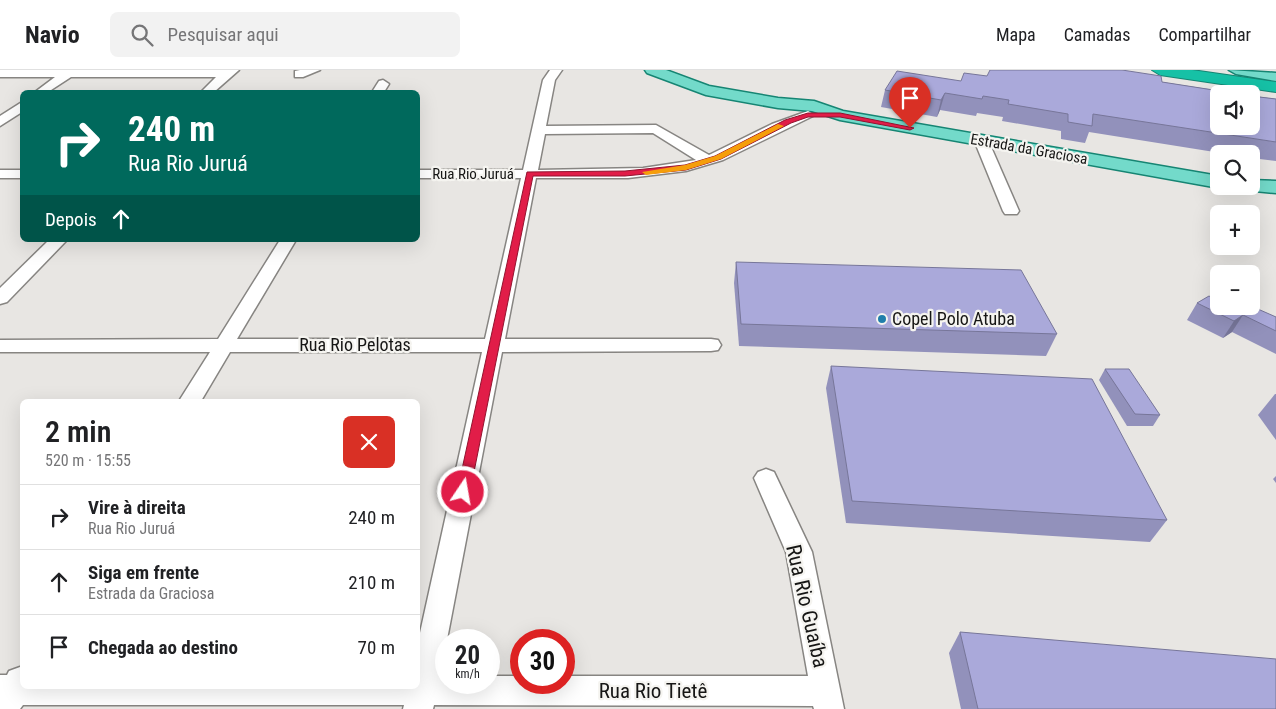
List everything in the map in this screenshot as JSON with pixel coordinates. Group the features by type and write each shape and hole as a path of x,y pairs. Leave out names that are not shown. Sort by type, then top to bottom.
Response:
{"highway":[{"path":"1160,70 1276,87"},
{"path":"1198,70 1276,81"}],"main road":[{"name":"Estrada da Graciosa","path":"652,70 706,90 778,103 803,112 840,115 1210,180"},
{"path":"1236,70 1276,77"},
{"path":"1260,186 1276,187"}],"street":[{"path":"299,74 314,70"},
{"path":"420,700 549,80 556,70"},
{"path":"0,73 231,71"},
{"path":"209,90 231,71"},
{"path":"44,90 68,73"},
{"path":"0,123 20,108"},
{"name":"Rua Rio Juruá","path":"420,174 647,172 686,167 733,151 803,112"},
{"path":"0,123 20,123"},
{"path":"539,130 656,129 708,161"},
{"path":"981,140 1011,211"},
{"path":"0,174 20,174"},
{"path":"0,298 56,242"},
{"path":"191,399 287,242"},
{"name":"Rua Rio Pelotas","path":"0,346 710,345"},
{"name":"Rua Rio Guaíba","path":"766,478 800,552 828,700"},
{"name":"Rua Rio Tietê","path":"10,691 420,700 828,700"}],"building":[{"path":"990,70 1122,70 1161,76 1162,82 1210,89 1210,132 1093,114 1092,126 1068,122 1068,114 1008,104 1009,100 983,96 982,99 945,93 941,100 885,90 897,71 961,81 964,73 987,76"},
{"path":"1260,97 1276,99 1276,142 1230,135 1260,135"},
{"name":"Copel Polo Atuba","path":"736,262 1021,270 1057,334 741,324"},
{"path":"1209,296 1210,296 1210,309 1197,303"},
{"path":"1260,310 1276,317 1276,331 1243,315 1260,315"},
{"path":"1222,315 1243,315 1234,321"},
{"path":"831,366 1092,379 1167,520 852,501"},
{"path":"1105,369 1129,369 1160,415 1135,414"},
{"path":"960,632 1276,659 1276,709 978,709"}],"slow traffic":[{"path":"646,172 686,167 718,158 780,126"}],"place":[{"name":"Copel Polo Atuba","path":"882,319"}],"route":[{"path":"463,492 530,174 625,174 686,167 718,158 788,121 808,115 840,115 910,128"}]}
